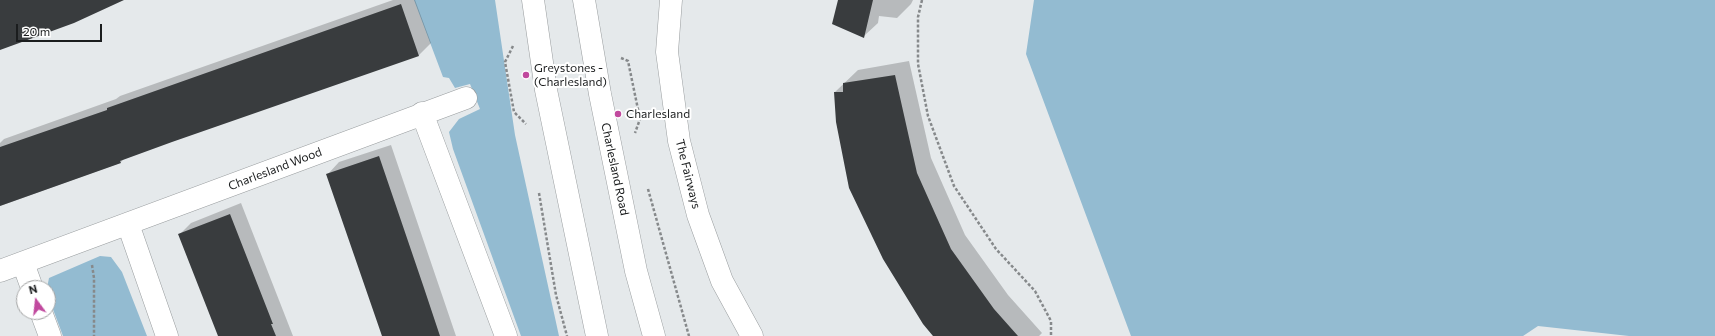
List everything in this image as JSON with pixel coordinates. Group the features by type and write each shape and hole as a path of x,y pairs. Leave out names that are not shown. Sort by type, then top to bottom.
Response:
{"street":[{"path":"533,0 546,90 597,336"},
{"name":"Charlesland Road","path":"584,0 600,94 633,256 654,336"},
{"name":"The Fairways","path":"671,0 667,52 679,141 698,215 722,281 752,336"},
{"name":"Charlesland Wood","path":"0,272 422,113 466,98"},
{"path":"422,113 506,336"},
{"path":"128,224 167,336"},
{"path":"23,263 29,280"},
{"path":"44,320 50,336"}],"path":[{"path":"922,0 918,17 918,64 928,116 954,186 996,249 1035,291 1051,321 1051,336"},
{"path":"514,43 505,62 514,112 527,125"},
{"path":"617,56 628,61 640,119 634,138"},
{"path":"646,183 689,336"},
{"path":"538,187 556,295 567,336"},
{"path":"84,241 93,267 94,336"}],"shaded area":[{"path":"414,0 495,0 515,135 559,336 521,336 453,149 449,132 459,119 480,109 470,84 455,88 449,78 443,77"},
{"path":"1034,0 1715,0 1715,336 1629,336 1538,326 1523,336 1131,336 1026,54"},
{"path":"100,256 111,257 122,272 147,336 63,336 56,317 56,280 49,280 49,278"}],"building":[{"path":"0,0 124,0 74,23 0,50"},
{"path":"838,0 873,0 864,38 832,24"},
{"path":"401,4 419,56 172,142 120,161 121,163 0,206 0,147"},
{"path":"895,75 917,173 951,249 994,309 1018,336 933,336 923,324 883,259 849,188 836,122 834,92 843,92 843,83"},
{"path":"379,156 440,336 382,336 326,174"},
{"path":"230,214 273,324 271,324 276,336 218,336 178,234"}],"place":[{"name":"Greystones - (Charlesland)","path":"526,75"},
{"name":"Charlesland","path":"618,114"}]}
